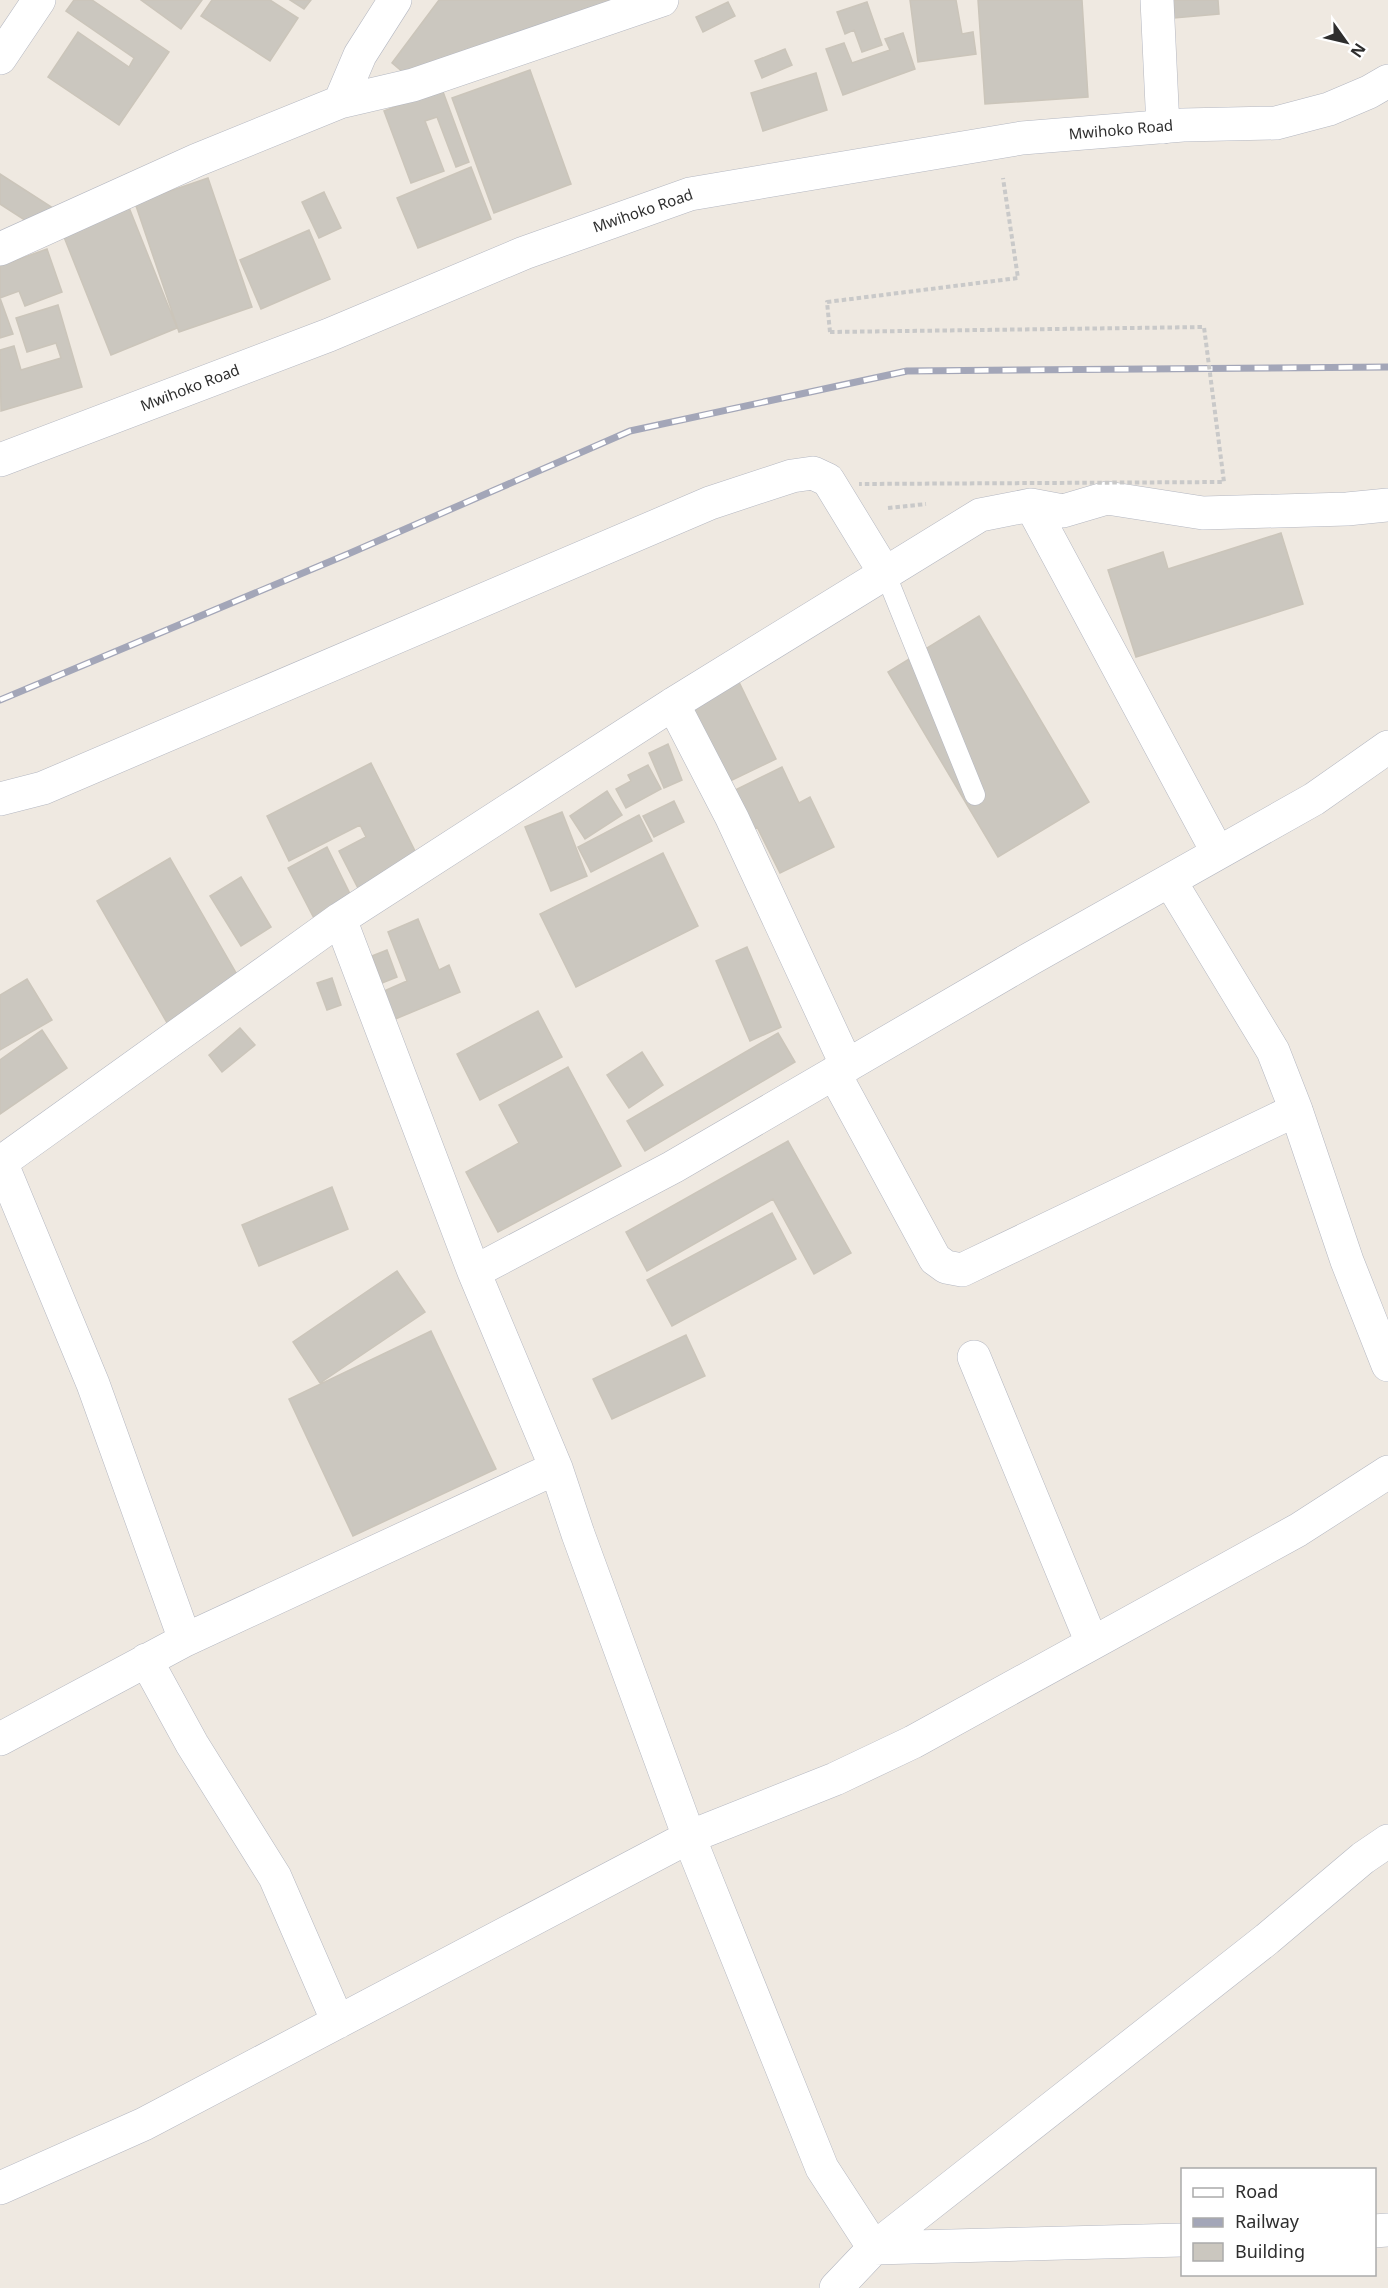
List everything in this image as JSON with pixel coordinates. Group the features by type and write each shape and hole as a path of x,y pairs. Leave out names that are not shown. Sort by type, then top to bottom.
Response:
{"street":[{"path":"0,58 39,0"},
{"path":"340,102 360,55 395,0"},
{"path":"0,249 197,160 340,102 413,85 662,0"},
{"path":"1157,0 1163,127"},
{"name":"Mwihoko Road","path":"0,460 329,335 524,253 690,194 1022,138 1163,127 1276,123 1329,109 1370,92 1388,81"},
{"path":"0,800 43,788 710,503 792,476 813,473 828,480 886,574"},
{"path":"185,1640 93,1384 1,1162 340,919 673,704 980,515 1031,505 1063,511 1107,498 1203,513 1347,509 1388,505"},
{"path":"1031,505 1218,853"},
{"path":"673,704 732,818 841,1070 935,1259 946,1267 962,1270 1296,1110"},
{"path":"474,1272 673,1167 1030,959 1314,799 1388,747"},
{"path":"1170,880 1273,1051 1296,1110 1347,1261 1388,1365"},
{"path":"340,919 474,1272 556,1468 689,1837 822,2168 874,2248"},
{"path":"974,1357 1092,1642"},
{"path":"0,1739 185,1640 556,1468"},
{"path":"0,2188 144,2124 689,1837 835,1779 913,1742 1298,1530 1388,1472"},
{"path":"146,1660 192,1744 275,1877 338,2022"},
{"path":"836,2288 874,2248 1267,1939 1363,1858 1388,1841"},
{"path":"874,2248 1181,2240"}],"lane":[{"path":"886,574 975,795"}],"path":[{"path":"859,484 1224,482 1204,327 830,332 827,303 1018,278 998,142"}],"building":[{"path":"74,0 92,0 169,52 119,125 48,77 78,32 129,67 134,58 66,11"},
{"path":"141,0 202,0 181,29"},
{"path":"212,0 270,0 298,18 270,61 201,16"},
{"path":"290,0 311,0 304,9"},
{"path":"439,0 615,0 412,80 392,63"},
{"path":"910,0 956,0 962,34 973,32 976,54 918,62"},
{"path":"978,0 1082,0 1088,97 985,104"},
{"path":"1173,0 1218,0 1219,14 1174,18"},
{"path":"728,2 735,16 703,32 696,17"},
{"path":"867,2 882,45 862,52 854,30 845,34 837,12"},
{"path":"903,33 915,69 843,95 826,49 844,43 852,63 890,50 885,39"},
{"path":"785,49 792,65 762,78 755,61"},
{"path":"530,70 571,184 494,213 452,98"},
{"path":"816,73 827,110 763,131 751,93"},
{"path":"442,89 469,162 456,167 437,117 425,121 444,171 411,183 384,111"},
{"path":"471,167 491,219 418,248 397,198"},
{"path":"0,174 53,208 31,224 0,204"},
{"path":"208,178 252,307 179,332 135,203"},
{"path":"324,192 341,228 319,238 302,202"},
{"path":"126,200 177,328 111,355 60,227"},
{"path":"309,230 330,279 261,309 240,260"},
{"path":"47,249 62,292 25,306 19,291 0,298 0,266"},
{"path":"0,298 13,334 0,338"},
{"path":"58,305 82,387 1,411 0,350 14,346 21,370 61,358 56,343 27,352 16,318"},
{"path":"1281,533 1303,604 1136,657 1108,570 1163,552 1168,569"},
{"path":"979,616 1089,802 998,857 888,672"},
{"path":"738,680 776,759 726,783 689,704"},
{"path":"668,744 682,780 664,788 649,753"},
{"path":"371,763 421,863 361,894 339,851 366,837 360,825 289,861 267,816"},
{"path":"648,765 661,789 626,808 616,789 631,781 628,775"},
{"path":"782,767 799,803 810,797 834,847 780,873 757,827 748,832 729,793"},
{"path":"607,791 622,815 585,839 570,816"},
{"path":"674,801 684,822 654,837 643,816"},
{"path":"562,812 587,876 551,891 525,827"},
{"path":"639,815 652,841 591,872 578,847"},
{"path":"327,847 355,904 317,924 288,868"},
{"path":"663,853 698,926 576,987 540,914"},
{"path":"170,858 243,985 170,1028 97,901"},
{"path":"241,877 271,927 241,946 210,896"},
{"path":"418,919 439,970 449,965 460,992 393,1020 382,992 407,981 388,932"},
{"path":"747,947 781,1027 750,1041 716,961"},
{"path":"387,950 397,977 382,983 372,956"},
{"path":"332,978 341,1005 327,1010 317,983"},
{"path":"27,979 52,1020 0,1050 0,995"},
{"path":"538,1011 562,1057 480,1100 457,1054"},
{"path":"240,1028 255,1045 222,1072 209,1055"},
{"path":"42,1030 67,1068 0,1114 0,1060"},
{"path":"778,1033 795,1062 645,1151 627,1121"},
{"path":"642,1052 663,1085 629,1108 607,1075"},
{"path":"568,1067 621,1166 498,1232 466,1172 519,1143 499,1105"},
{"path":"788,1141 851,1253 814,1274 773,1199 647,1271 626,1232"},
{"path":"332,1187 348,1229 259,1266 242,1225"},
{"path":"772,1213 796,1259 672,1326 647,1280"},
{"path":"397,1271 425,1312 320,1383 293,1342"},
{"path":"431,1331 496,1469 353,1536 289,1399"},
{"path":"686,1335 705,1376 612,1419 593,1379"}],"railway":[{"path":"0,700 348,554 630,431 907,371 1388,367"}]}
